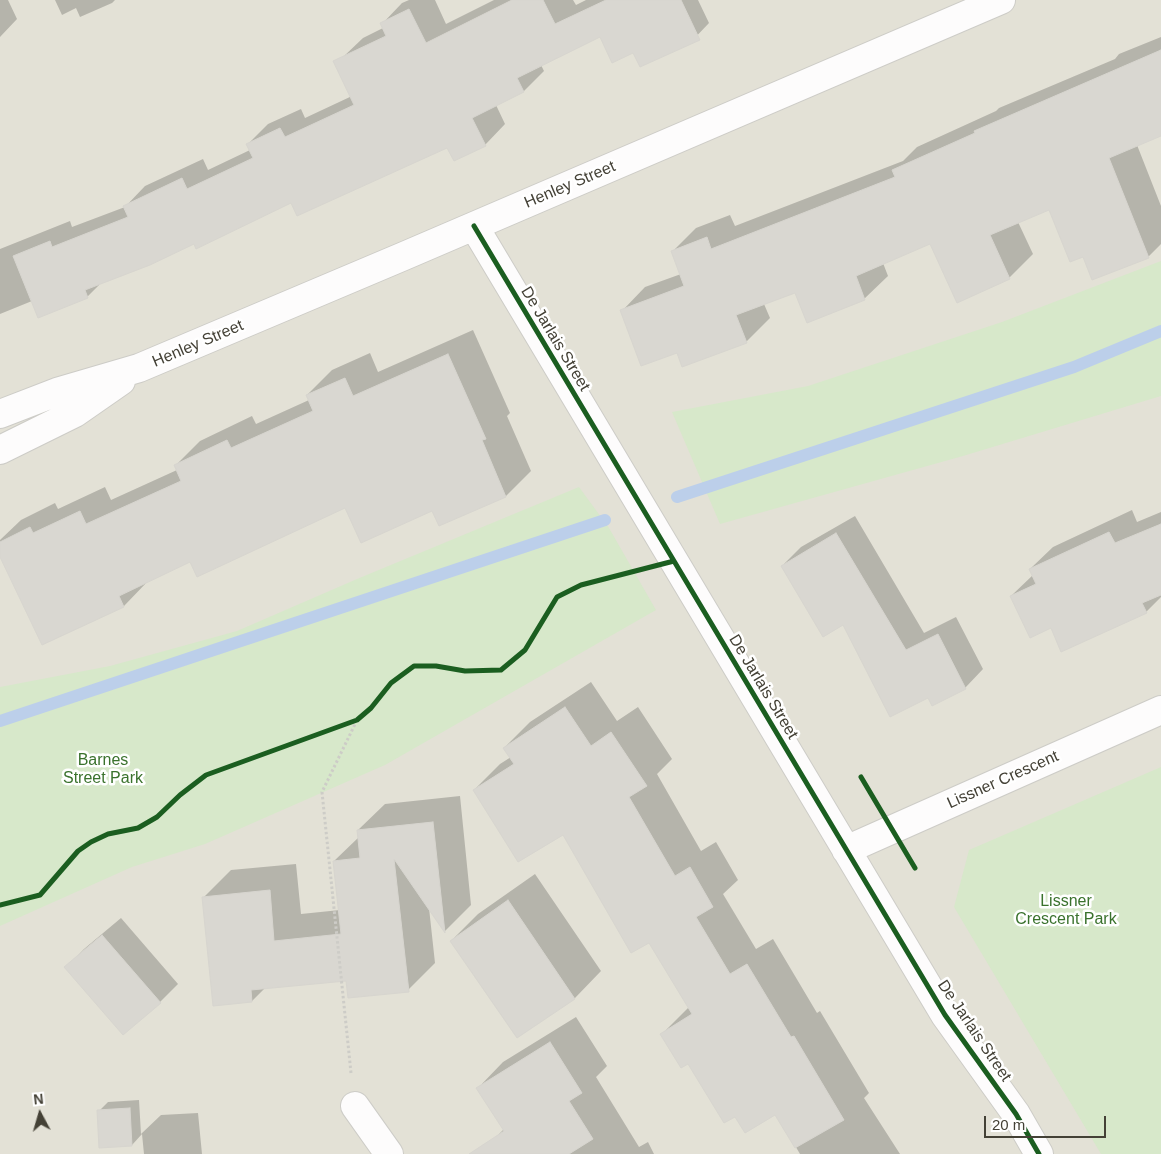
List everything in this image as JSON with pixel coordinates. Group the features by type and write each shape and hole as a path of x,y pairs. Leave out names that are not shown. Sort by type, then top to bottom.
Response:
{"street":[{"name":"Henley Street","path":"0,414 57,392 139,368 1001,0"},
{"name":"De Jarlais Street","path":"474,226 945,1015 1016,1114 1039,1154"},
{"name":"Henley Street","path":"0,450 75,413 139,368"},
{"name":"Lissner Crescent","path":"846,850 1161,710"},
{"path":"355,1106 389,1154"}],"path":[{"path":"348,724 364,714"},
{"path":"355,1106 322,792 357,720"}],"shaded area":[{"path":"0,0 1161,0 1161,1154 0,1154"}],"green space":[{"path":"1161,261 1161,396 963,456 720,524 672,412 808,386 1002,322"},
{"name":"Barnes Street Park","path":"579,487 609,528 656,610 385,765 205,844 132,867 0,926 0,687 110,666 237,631"},
{"name":"Lissner Crescent Park","path":"1161,767 1161,1154 1101,1154 954,907 969,850"}],"building":[{"path":"512,0 543,0 555,24 606,0 681,0 700,40 640,67 633,53 612,63 600,37 517,78 524,92 472,118 486,146 454,161 447,148 297,216 291,203 196,249 194,244 150,265 85,290 88,298 38,318 13,256 50,241 52,247 128,217 123,206 182,178 187,189 253,158 246,144 280,128 285,137 354,105 333,61 386,36 380,23 409,9 426,43"},
{"path":"1161,50 1161,136 1109,158 1149,258 1092,280 1083,257 1070,262 1049,210 990,235 1010,279 957,303 930,244 856,276 865,300 807,323 795,293 736,315 747,343 682,367 677,353 641,366 620,310 684,286 671,251 707,237 711,249 895,177 892,170 975,133 974,131"},
{"path":"448,354 486,439 482,440 506,497 439,526 432,511 361,543 345,508 197,577 190,562 119,596 124,607 42,645 0,557 0,542 30,527 33,533 80,511 86,524 181,481 174,465 227,440 231,448 313,411 306,395 345,378 353,396"},
{"path":"1161,524 1161,595 1142,603 1147,613 1061,652 1051,628 1030,638 1010,596 1036,584 1029,569 1109,532 1115,543"},
{"path":"836,533 906,650 938,634 966,689 932,706 928,698 890,717 843,625 823,637 781,566"},
{"path":"565,707 591,746 611,732 647,786 629,797 675,876 690,867 713,907 696,917 730,974 747,964 791,1037 794,1036 844,1120 795,1148 775,1115 745,1133 735,1117 724,1123 688,1064 681,1068 660,1034 692,1014 649,943 631,953 563,835 518,862 473,790 514,764 503,748"},
{"path":"433,822 445,933 394,859 409,992 348,998 346,981 251,990 252,1002 213,1006 202,897 270,890 274,941 341,934 333,861 360,858 357,830"},
{"path":"508,900 575,999 517,1038 450,941"},
{"path":"102,935 161,1003 123,1035 64,967"},
{"path":"550,1042 582,1093 569,1101 593,1139 569,1154 469,1154 504,1131 476,1088"},
{"path":"130,1108 132,1146 99,1148 97,1110"}],"waterway":[{"path":"677,497 1074,367 1161,331"},
{"path":"0,721 605,520"}],"cycle path":[{"path":"474,226 945,1015 1016,1114 1039,1154"},
{"path":"0,905 40,895 78,851 108,834 138,828 157,817 180,795 206,775 357,720 371,708 391,683 414,666 436,666 465,671 501,670 525,650 557,597 581,585 674,561"},
{"path":"861,777 915,868"}]}
